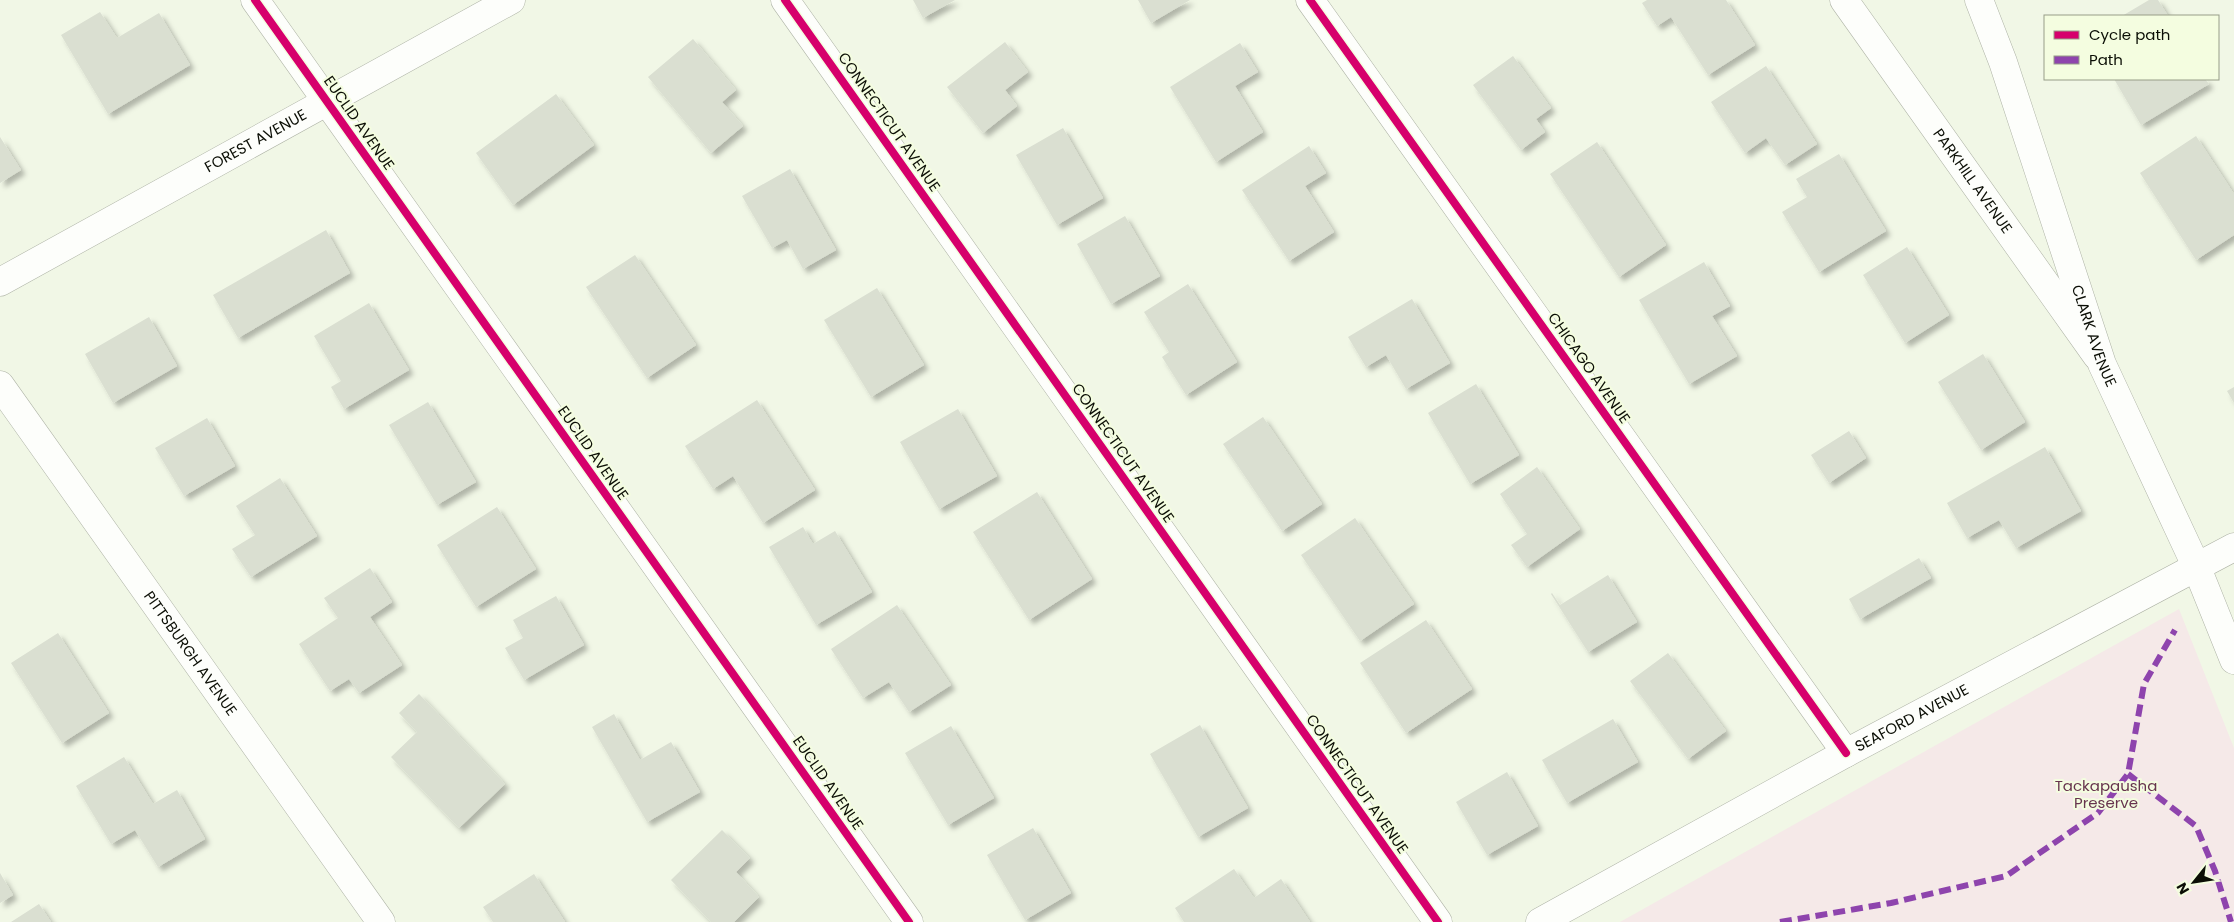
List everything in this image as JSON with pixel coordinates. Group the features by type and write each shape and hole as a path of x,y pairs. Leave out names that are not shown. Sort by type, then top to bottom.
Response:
{"street":[{"name":"EUCLID AVENUE","path":"255,0 909,922"},
{"name":"FOREST AVENUE","path":"0,282 511,0"},
{"name":"CONNECTICUT AVENUE","path":"785,0 1438,922"},
{"name":"CHICAGO AVENUE","path":"1310,0 1846,753"},
{"name":"PARKHILL AVENUE","path":"1844,0 2102,364"},
{"name":"CLARK AVENUE","path":"1979,0 2003,62 2102,364 2197,568 2234,660"},
{"name":"PITTSBURGH AVENUE","path":"0,385 381,922"},
{"name":"SEAFORD AVENUE","path":"1540,922 1846,753 2234,548"}],"green space":[{"name":"Tackapausha Preserve","path":"2179,609 2234,748 2234,922 1620,922"}],"building":[{"path":"913,0 955,0 923,18"},
{"path":"1138,0 1190,0 1151,23"},
{"path":"1647,0 1726,0 1755,45 1708,75 1671,17 1657,26 1642,3"},
{"path":"2149,0 2158,0 2167,15 2124,15"},
{"path":"100,12 117,38 159,13 190,65 108,114 61,35"},
{"path":"693,39 736,90 722,102 743,126 711,153 648,77"},
{"path":"1005,42 1028,72 1005,90 1017,106 983,133 947,87"},
{"path":"1240,43 1258,72 1235,86 1263,132 1216,162 1170,87"},
{"path":"1513,56 1551,108 1536,119 1545,132 1521,150 1473,85"},
{"path":"1766,66 1817,144 1785,165 1766,138 1745,153 1711,102"},
{"path":"2115,80 2206,80 2209,84 2141,125"},
{"path":"556,94 594,145 513,205 476,153"},
{"path":"1063,128 1103,198 1057,225 1016,155"},
{"path":"2196,136 2234,194 2234,235 2196,260 2140,173"},
{"path":"0,137 21,170 0,183"},
{"path":"1597,142 1666,245 1619,277 1550,174"},
{"path":"1309,146 1326,173 1305,186 1334,232 1289,261 1242,190"},
{"path":"1839,154 1886,231 1819,272 1782,212 1807,197 1796,179"},
{"path":"790,169 836,250 803,269 787,240 772,248 742,196"},
{"path":"1125,216 1160,276 1111,304 1077,244"},
{"path":"326,230 350,273 238,338 213,295"},
{"path":"1907,247 1949,315 1905,343 1863,275"},
{"path":"635,255 696,345 647,378 586,287"},
{"path":"1704,262 1730,306 1712,316 1737,356 1689,384 1639,300"},
{"path":"1188,284 1237,362 1186,395 1162,357 1169,352 1144,312"},
{"path":"877,288 924,365 871,397 824,320"},
{"path":"1412,299 1450,363 1406,389 1386,355 1366,367 1348,337"},
{"path":"369,303 409,370 344,409 331,387 341,381 314,336"},
{"path":"149,317 177,366 113,403 85,354"},
{"path":"1983,354 2025,422 1981,450 1938,382"},
{"path":"1476,384 1519,455 1470,484 1428,413"},
{"path":"2234,387 2234,403 2227,391"},
{"path":"757,400 815,490 763,523 733,476 713,489 685,446"},
{"path":"428,402 476,482 437,505 389,425"},
{"path":"958,409 997,476 939,509 900,442"},
{"path":"1263,417 1322,504 1282,531 1223,444"},
{"path":"207,418 235,466 184,496 155,448"},
{"path":"1849,431 1866,458 1829,483 1811,455"},
{"path":"2045,447 2081,511 2016,548 1999,520 1967,538 1947,503"},
{"path":"1537,467 1580,529 1527,567 1511,545 1527,534 1500,494"},
{"path":"280,478 317,536 251,577 232,549 255,535 236,506"},
{"path":"1037,492 1092,579 1029,620 973,532"},
{"path":"497,507 536,569 476,607 437,545"},
{"path":"1355,518 1414,604 1360,641 1301,555"},
{"path":"803,527 813,544 835,531 872,592 816,625 769,547"},
{"path":"1919,558 1931,578 1860,619 1849,599"},
{"path":"370,568 392,602 370,617 402,665 359,693 349,679 330,691 299,644 338,618 324,598"},
{"path":"1608,575 1637,622 1588,652 1551,594 1560,605"},
{"path":"556,596 584,645 524,680 505,648 523,638 513,620"},
{"path":"897,605 951,685 909,712 889,682 863,698 831,649"},
{"path":"1426,620 1472,689 1406,733 1360,663"},
{"path":"58,633 109,713 62,743 11,663"},
{"path":"1668,653 1726,731 1688,759 1630,681"},
{"path":"419,694 505,784 459,828 391,757 417,732 399,713"},
{"path":"614,714 640,760 671,742 700,792 647,822 592,727"},
{"path":"1613,719 1638,762 1567,803 1542,760"},
{"path":"1200,725 1248,808 1198,837 1150,754"},
{"path":"951,726 994,798 948,825 905,753"},
{"path":"124,757 153,804 177,790 205,839 158,867 135,830 111,844 76,786"},
{"path":"1507,772 1538,826 1487,855 1456,802"},
{"path":"1033,828 1071,893 1025,920 987,855"},
{"path":"722,830 750,858 736,872 759,897 734,922 711,922 671,880"},
{"path":"1234,869 1254,898 1281,879 1310,922 1184,922 1175,908"},
{"path":"0,873 13,895 0,903"},
{"path":"534,874 565,922 493,922 483,907"},
{"path":"39,904 51,922 11,922"}],"marked path":[{"path":"1780,922 1891,903 2006,876 2098,813 2128,774 2144,684 2175,630"},
{"path":"2128,774 2196,826 2215,871 2231,922"}],"cycle path":[{"path":"255,0 909,922"},
{"path":"785,0 1438,922"},
{"path":"1310,0 1846,753"}]}
